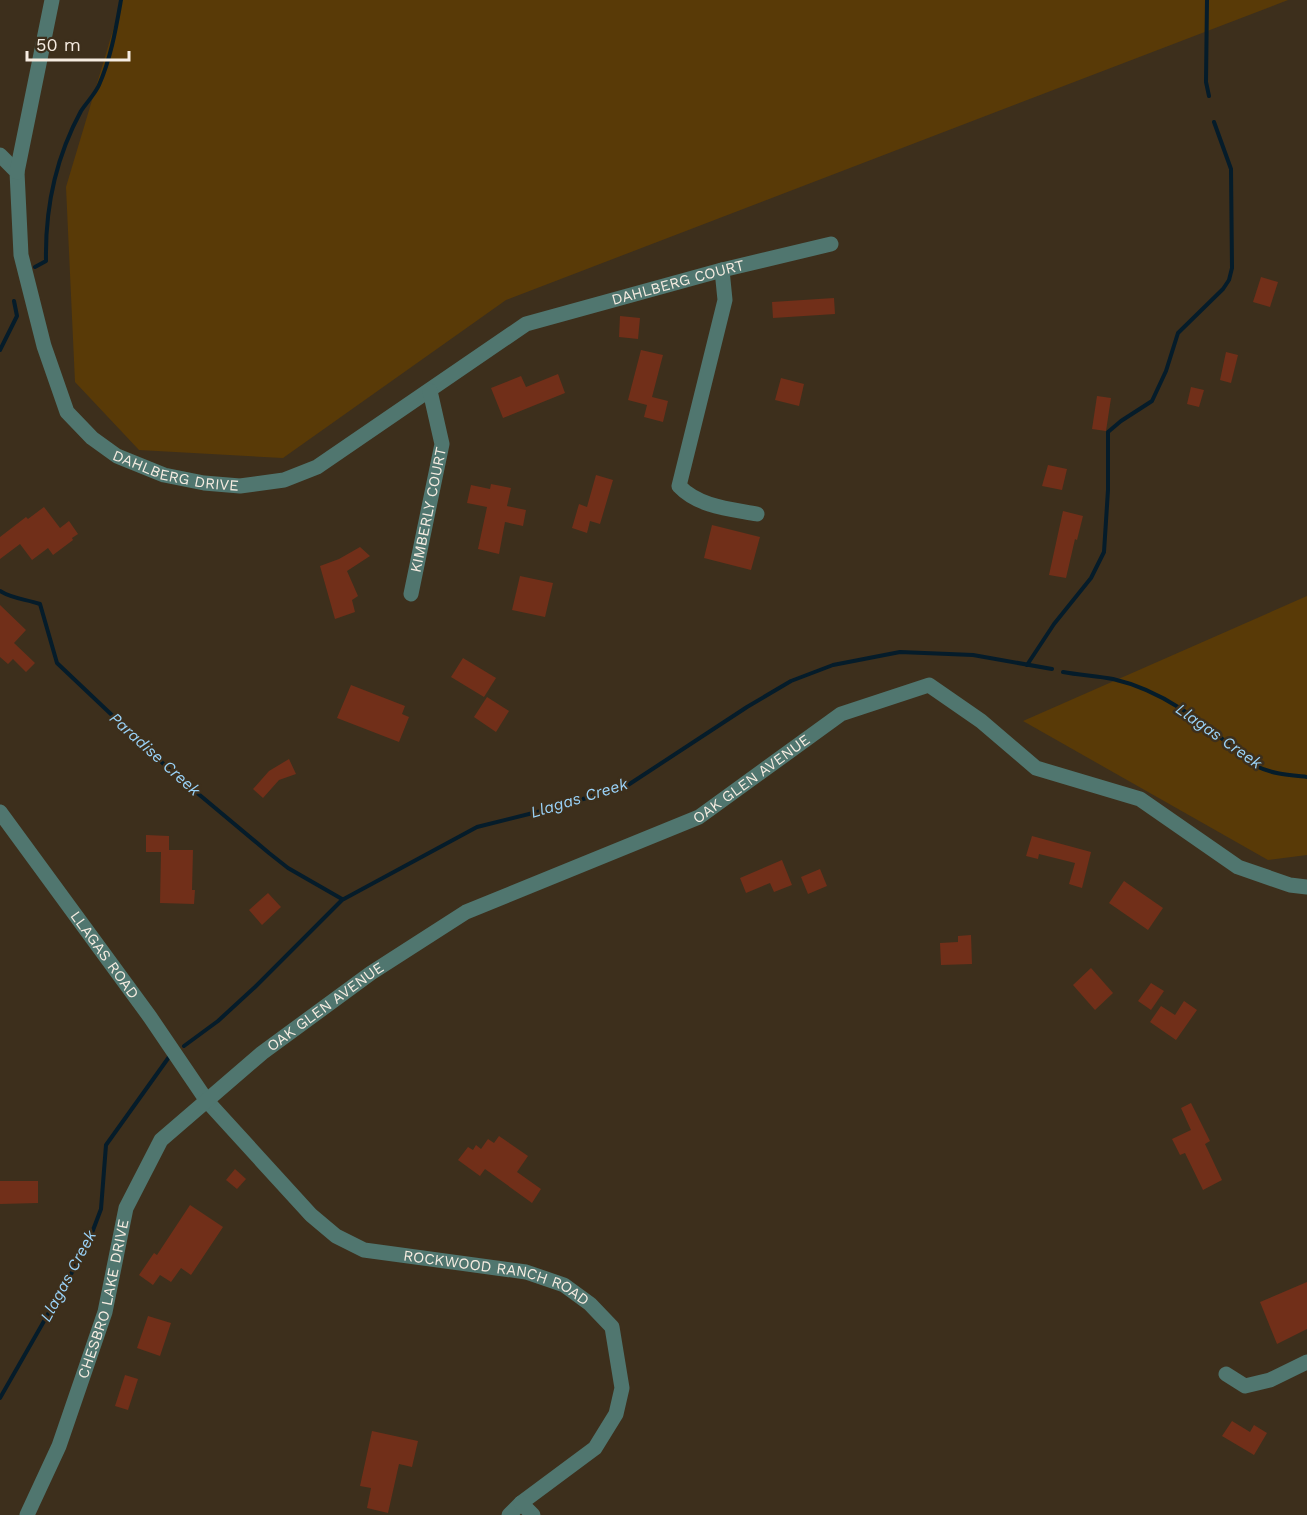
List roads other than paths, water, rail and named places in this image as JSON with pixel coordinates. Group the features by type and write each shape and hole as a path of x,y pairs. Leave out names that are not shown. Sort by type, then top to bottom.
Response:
{"street":[{"name":"DAHLBERG DRIVE","path":"52,0 17,172 21,255 44,346 67,412 92,438 117,456 164,475 204,483 240,486 284,480 317,467 526,324"},
{"path":"0,155 17,172"},
{"name":"DAHLBERG COURT","path":"526,324 722,270 831,244"},
{"path":"722,270 725,300 679,486 688,496 721,508 757,514"},
{"name":"KIMBERLY COURT","path":"411,594 442,444 430,390"},
{"name":"OAK GLEN AVENUE","path":"207,1101 262,1053 371,973 466,912 699,817 841,714 929,685 981,721 1036,768 1140,799 1238,867 1290,885 1307,887"},
{"name":"LLAGAS ROAD","path":"0,812 150,1017 207,1101"},
{"name":"ROCKWOOD RANCH ROAD","path":"207,1101 311,1215 336,1236 364,1250 526,1272 564,1285 590,1304 612,1327 622,1388 616,1414 596,1448 521,1503 509,1515"},
{"name":"CHESBRO LAKE DRIVE","path":"27,1515 59,1446 105,1312 126,1208 161,1140 207,1101"},
{"path":"1226,1374 1245,1386 1270,1380 1307,1362"},
{"path":"521,1503 533,1515"}],"waterway":[{"path":"35,267 46,261 50,203 59,165 72,129 103,75 113,43 121,0"},
{"path":"1207,0 1206,82 1209,96"},
{"path":"1027,665 1054,624 1091,578 1104,552 1108,490 1108,432 1152,401 1166,371 1178,333 1223,289 1229,280 1232,268 1231,169 1214,122"},
{"path":"0,350 17,316 14,301"},
{"name":"Paradise Creek","path":"0,591 40,604 57,663 171,771 288,868 342,899"},
{"name":"Llagas Creek","path":"184,1046 218,1021 255,987 342,900 477,827 625,787 791,681 833,665 900,652 973,655 1052,669"},
{"name":"Llagas Creek","path":"1063,672 1113,679 1153,693 1189,714 1256,766 1287,775 1307,777"},
{"name":"Llagas Creek","path":"0,1398 87,1246 101,1209 106,1145 169,1057"}]}
